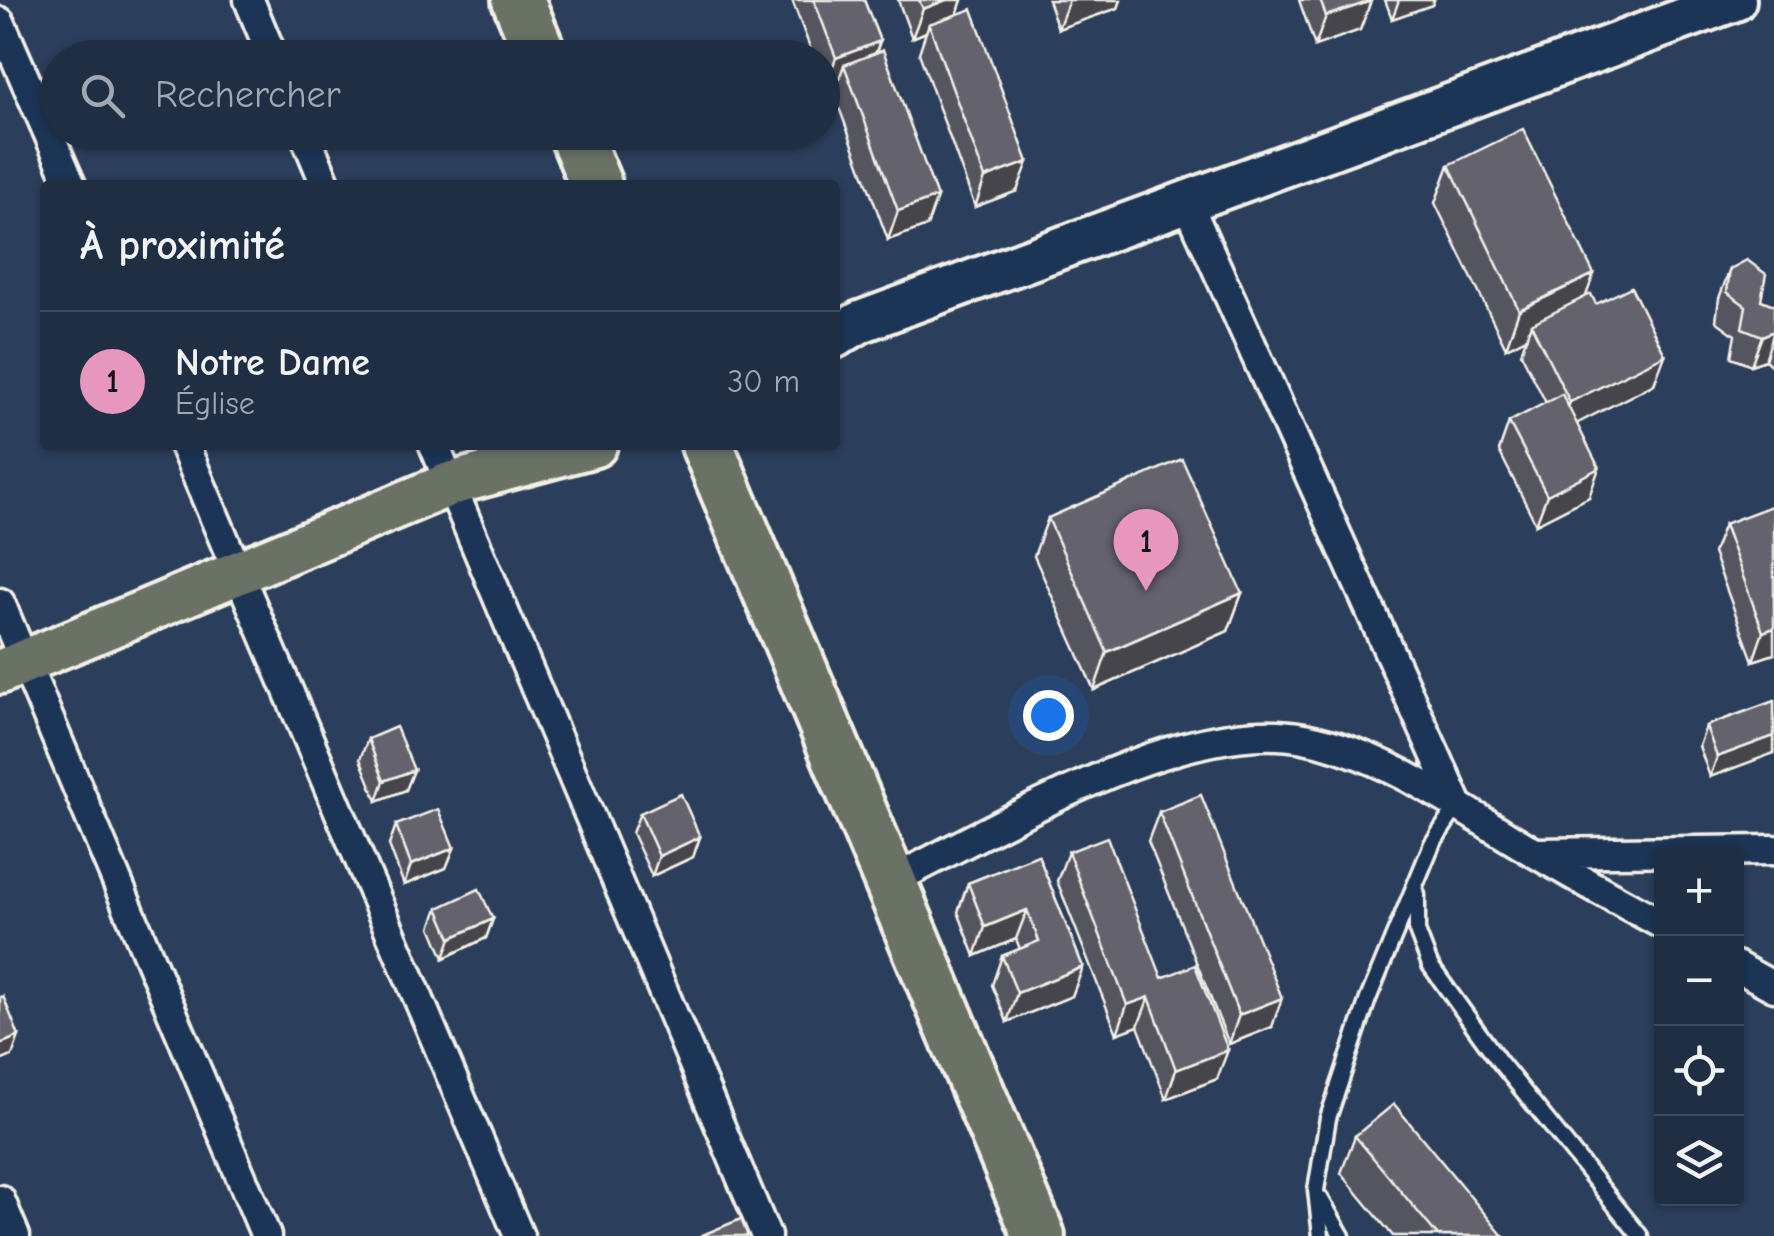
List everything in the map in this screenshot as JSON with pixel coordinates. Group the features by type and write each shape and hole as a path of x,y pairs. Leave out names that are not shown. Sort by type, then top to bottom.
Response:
{"highway":[{"path":"518,0 535,40"},
{"path":"581,150 594,180"},
{"path":"709,450 1040,1236"}],"main road":[{"path":"12,665 450,484 576,450"}],"street":[{"path":"250,0 266,40"},
{"path":"840,334 860,322 1736,0"},
{"path":"0,22 40,114"},
{"path":"56,150 69,180"},
{"path":"311,150 324,180"},
{"path":"1187,202 1458,805"},
{"path":"186,450 519,1236"},
{"path":"436,450 766,1236"},
{"path":"0,603 12,665 266,1236"},
{"path":"893,880 1139,760 1214,739 1302,738 1358,756 1458,805 1654,920"},
{"path":"1535,853 1774,850"},
{"path":"1744,970 1774,987"},
{"path":"0,1200 15,1236"}],"lane":[{"path":"1321,1236 1316,1190 1328,1118 1368,999 1432,844 1458,805"},
{"path":"1417,888 1417,931 1430,965 1499,1061 1640,1236"},
{"path":"1316,1190 1342,1236"}],"building":[{"path":"814,0 864,0 880,41 840,56 840,40 829,40"},
{"path":"919,0 946,0 923,9"},
{"path":"1320,0 1371,0 1371,1 1326,16"},
{"path":"972,9 1028,162 985,178 929,24"},
{"path":"883,50 937,197 898,211 844,65"},
{"path":"1523,129 1594,274 1519,310 1449,165"},
{"path":"1747,260 1766,274 1761,300 1774,305 1774,331 1762,336 1742,328 1746,306 1727,292 1730,269"},
{"path":"1631,287 1665,355 1570,402 1531,324 1591,294 1596,304"},
{"path":"1562,394 1599,468 1547,495 1509,422"},
{"path":"1182,459 1242,593 1107,652 1048,518"},
{"path":"1774,505 1774,628 1763,632 1724,524"},
{"path":"1774,701 1774,736 1717,757 1706,726"},
{"path":"396,727 414,770 384,781 368,739"},
{"path":"681,794 700,837 659,856 640,813"},
{"path":"1201,795 1282,998 1239,1015 1159,812"},
{"path":"438,809 454,848 411,865 396,825"},
{"path":"1107,837 1162,978 1195,965 1228,1050 1176,1070 1149,997 1127,1005 1068,852"},
{"path":"1038,855 1083,967 1017,993 1002,956 1039,941 1027,910 985,927 968,883"},
{"path":"479,889 493,919 451,938 438,908"},
{"path":"3,996 19,1036 0,1044 0,997"},
{"path":"1394,1104 1503,1236 1438,1236 1355,1136"},
{"path":"741,1219 748,1236 700,1236"}],"place":[{"name":"Notre Dame","path":"1146,591"}]}
